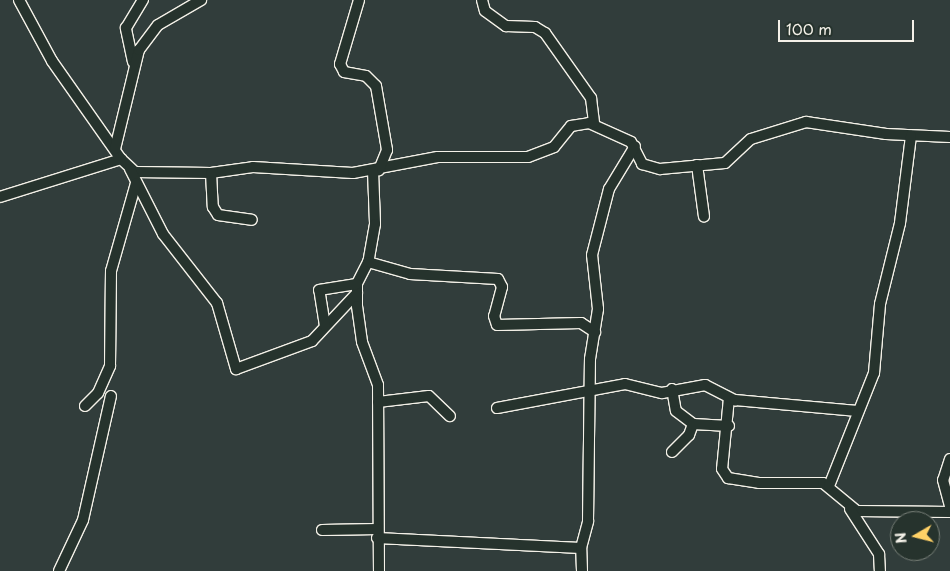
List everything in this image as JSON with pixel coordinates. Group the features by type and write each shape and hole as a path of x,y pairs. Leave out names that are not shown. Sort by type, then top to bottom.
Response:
{"street":[{"path":"18,0 46,53 130,169 163,234 217,303 236,369 312,341 357,288 368,262 375,224 376,171 387,150 378,91 366,76 344,72 340,64 359,0"},
{"path":"116,149 132,92 133,62 126,28 143,0"},
{"path":"133,62 158,25 201,0"},
{"path":"482,0 485,10 506,26 535,27 545,33 591,98 594,124"},
{"path":"130,169 211,173 253,167 376,171 438,157 528,157 554,147 571,126 594,124 635,146 639,159 650,168 725,163 751,139 806,122 910,136 950,137"},
{"path":"829,486 877,362 880,304 900,223 910,136"},
{"path":"582,571 581,548 588,521 590,388 595,332 596,229 609,189 635,146"},
{"path":"0,197 121,159"},
{"path":"697,165 704,217"},
{"path":"211,173 213,207 218,215 252,220"},
{"path":"85,406 98,394 110,366 111,271 136,183"},
{"path":"368,262 418,275 498,279 502,287 495,311 497,325 581,323 595,332"},
{"path":"325,326 319,290 357,288"},
{"path":"357,288 362,342 376,371 378,402 379,571"},
{"path":"497,408 590,388 625,384 651,392 705,384 729,398 858,411"},
{"path":"672,389 676,411 693,424 729,426"},
{"path":"59,571 83,520 111,396"},
{"path":"378,402 429,396 450,416"},
{"path":"729,398 729,426 722,469 728,478 829,486 850,509 879,554 880,571"},
{"path":"672,452 689,436 693,424"},
{"path":"950,459 943,480 950,508"},
{"path":"850,509 950,512"},
{"path":"322,530 581,548"}]}
